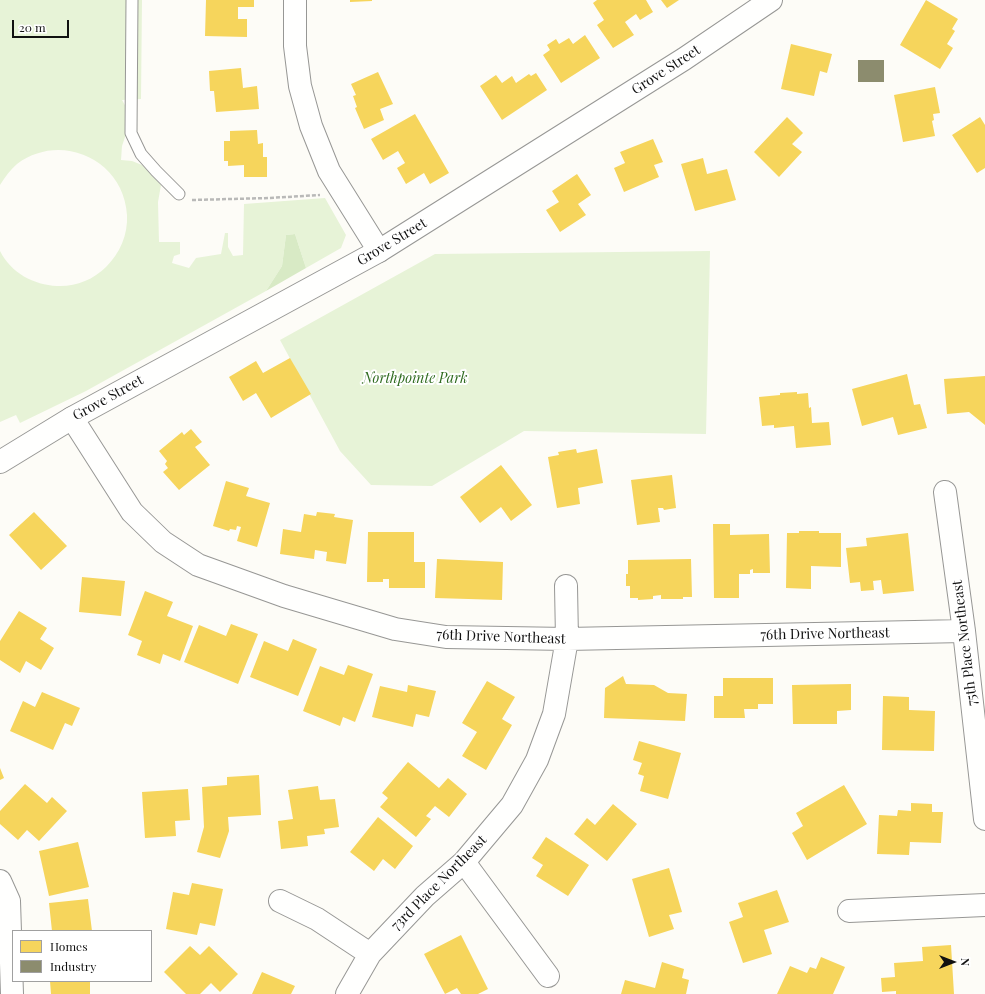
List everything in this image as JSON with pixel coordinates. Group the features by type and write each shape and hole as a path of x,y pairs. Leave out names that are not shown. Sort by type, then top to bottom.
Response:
{"street":[{"path":"295,0 295,46 300,86 311,126 329,171 379,251"},
{"name":"Grove Street","path":"0,462 72,418 379,251 684,59 768,1"},
{"name":"76th Drive Northeast","path":"72,418 132,512 163,542 198,565 284,596 395,629 446,637 567,639 964,631"},
{"name":"75th Place Northeast","path":"945,492 964,631 985,819"},
{"name":"73rd Place Northeast","path":"347,994 370,954 425,896 464,862 512,805 537,760 554,714 567,639 566,586"},
{"path":"464,862 548,976"},
{"path":"0,881 9,901 12,994"},
{"path":"280,901 317,919 370,954"},
{"path":"849,911 985,905"}],"lane":[{"path":"132,0 131,133 141,154 179,194"}],"path":[{"path":"179,194 189,200 319,196 338,186"}],"green space":[{"path":"0,0 142,0 141,99 122,100 126,107 126,134 122,146 121,160 132,161 142,165 161,185 158,202 159,242 180,242 180,254 174,256 172,263 189,268 196,258 221,254 225,233 228,233 228,247 233,256 243,255 244,204 325,198 346,235 341,248 306,268 295,234 286,235 282,266 266,291 86,391 20,423 16,415 0,422 0,251 10,266 32,280 57,286 77,284 95,276 111,262 122,243 126,230 127,215 123,196 115,179 102,166 87,156 70,151 52,150 34,154 17,164 0,185"},
{"path":"295,234 306,268 266,291 282,266 286,235"},
{"name":"Northpointe Park","path":"710,251 706,434 524,431 432,486 371,485 340,451 280,340 435,254"}],"building: Homes":[{"path":"206,0 254,0 254,7 238,7 238,19 247,19 247,37 205,36"},
{"path":"350,0 372,0 372,1 350,2"},
{"path":"597,0 646,0 653,12 640,20 636,14 625,22 634,35 613,48 597,25 604,20 593,3"},
{"path":"661,0 679,0 667,8"},
{"path":"926,0 958,19 952,29 955,31 947,44 953,48 940,69 900,45"},
{"path":"585,35 600,58 561,83 543,55 550,50 547,45 556,39 559,44 569,38 573,44"},
{"path":"791,44 832,54 827,73 820,71 814,96 781,89"},
{"path":"241,68 243,88 257,86 259,109 216,112 214,91 210,91 209,71"},
{"path":"378,72 393,104 380,109 384,120 364,129 355,108 357,107 353,96 356,95 351,84"},
{"path":"536,73 547,90 502,120 480,86 496,75 502,83 512,76 516,83 529,74 531,76"},
{"path":"935,87 940,113 933,114 934,120 932,121 935,136 903,142 894,95"},
{"path":"415,114 449,173 430,184 424,173 406,184 397,168 405,163 398,151 383,160 371,139"},
{"path":"787,117 803,133 792,144 802,152 779,177 754,152"},
{"path":"980,117 985,125 985,168 977,173 952,135"},
{"path":"257,130 258,144 263,143 263,157 267,157 267,177 244,177 244,165 228,166 228,161 224,161 224,141 230,141 230,131"},
{"path":"653,139 663,162 654,165 659,177 624,192 614,168 625,163 620,152"},
{"path":"703,158 707,174 727,169 736,200 695,211 681,164"},
{"path":"577,174 591,195 578,204 586,215 560,232 546,210 559,202 552,191"},
{"path":"290,358 311,394 271,418 256,393 243,401 229,377 256,361 263,373"},
{"path":"907,374 914,405 920,404 927,428 898,435 893,417 862,426 852,389"},
{"path":"985,376 985,425 969,412 947,414 944,379"},
{"path":"797,392 797,394 808,393 812,423 829,422 831,445 796,448 794,426 774,428 774,425 762,426 759,397 780,395 780,393"},
{"path":"191,429 202,442 195,447 210,465 179,490 163,472 168,468 165,464 167,461 159,451 182,432 184,435"},
{"path":"576,449 577,453 597,449 603,483 578,488 580,504 557,508 548,457 559,455 558,452"},
{"path":"501,465 532,505 511,521 501,507 480,523 460,497"},
{"path":"672,475 676,508 664,510 663,508 658,508 660,522 637,525 631,480"},
{"path":"226,481 249,488 246,496 270,503 257,547 237,541 241,527 237,526 236,530 230,529 229,531 213,526"},
{"path":"34,512 67,546 41,570 9,535"},
{"path":"317,512 335,514 334,517 353,520 346,564 326,561 327,552 315,550 314,559 280,554 283,529 301,532 304,514 316,516"},
{"path":"713,524 730,524 730,535 769,534 770,573 753,573 753,569 750,570 750,574 739,574 739,598 714,598"},
{"path":"799,531 841,533 841,567 811,566 811,589 786,588 787,533 799,533"},
{"path":"368,532 414,532 414,562 425,562 425,588 389,588 389,579 383,579 383,582 367,582"},
{"path":"908,533 914,591 883,594 881,580 873,581 874,590 861,591 860,582 850,583 846,548 867,546 866,538"},
{"path":"437,559 503,562 502,600 435,598"},
{"path":"691,559 692,597 683,597 683,599 661,599 661,595 653,596 653,599 638,600 638,598 630,598 630,586 626,586 628,560"},
{"path":"82,577 125,581 121,616 79,612"},
{"path":"145,591 173,602 167,616 193,626 180,661 163,654 160,664 137,655 142,641 128,635"},
{"path":"19,611 47,628 40,639 54,648 41,670 26,661 20,673 0,660 0,641"},
{"path":"231,624 258,634 238,684 184,662 199,625 226,636"},
{"path":"293,639 317,649 298,696 250,677 264,641 288,651"},
{"path":"348,665 373,674 355,722 343,717 340,726 303,711 320,666 344,675"},
{"path":"623,676 626,684 654,685 668,693 687,694 685,721 604,718 605,688"},
{"path":"723,678 773,678 773,704 758,704 758,709 744,709 745,718 714,718 714,696 723,696"},
{"path":"487,681 515,697 502,719 512,725 486,770 462,756 477,732 462,723"},
{"path":"851,684 851,710 837,711 837,724 793,724 792,685"},
{"path":"408,685 436,691 429,717 416,714 413,727 372,717 380,686 407,692"},
{"path":"42,692 80,708 72,726 65,723 53,750 10,731 23,701 35,707"},
{"path":"883,696 909,697 909,710 935,711 934,751 882,750"},
{"path":"639,741 681,753 668,799 640,791 644,776 638,774 642,763 633,760"},
{"path":"408,762 439,788 448,778 467,794 449,817 435,806 426,816 431,819 416,837 380,807 388,798 382,793"},
{"path":"0,768 4,778 0,780"},
{"path":"259,775 261,815 228,817 229,831 220,858 197,852 204,827 202,787 227,785 227,777"},
{"path":"25,784 47,803 52,797 67,811 39,841 27,830 18,840 0,824 0,811"},
{"path":"844,785 867,824 807,860 792,833 803,826 796,813"},
{"path":"318,786 320,800 335,799 339,827 324,829 325,834 307,836 308,846 281,849 278,821 293,819 288,790"},
{"path":"188,789 190,820 175,821 176,836 145,838 142,792"},
{"path":"911,803 932,804 932,812 943,812 941,843 910,842 909,855 877,854 879,815 897,816 898,810 911,811"},
{"path":"613,804 637,824 607,861 574,834 587,818 595,825"},
{"path":"378,817 413,846 395,869 383,859 374,871 350,852"},
{"path":"546,837 589,865 568,896 536,876 543,865 532,858"},
{"path":"78,842 89,887 49,896 39,851"},
{"path":"669,868 682,912 669,915 674,929 649,937 632,879"},
{"path":"192,883 223,889 215,926 200,923 197,935 166,929 173,892 189,895"},
{"path":"777,890 789,922 764,930 772,954 743,963 729,922 743,917 738,903"},
{"path":"88,899 92,930 52,930 49,903"},
{"path":"461,935 488,989 478,994 461,994 457,988 445,994 424,954"},
{"path":"951,945 954,994 896,994 896,991 882,992 881,978 895,977 894,963 923,961 922,947"},
{"path":"190,946 200,955 209,946 238,974 220,992 211,983 200,994 186,994 164,972"},
{"path":"821,957 845,967 833,994 777,994 790,966 807,973 810,967 816,969"},
{"path":"662,962 684,969 682,978 689,980 686,994 621,994 625,980 655,988"},
{"path":"262,972 295,986 291,994 252,994"},
{"path":"50,982 90,982 90,994 51,994"}],"building: Industry":[{"path":"858,60 884,60 884,82 858,82"}]}
